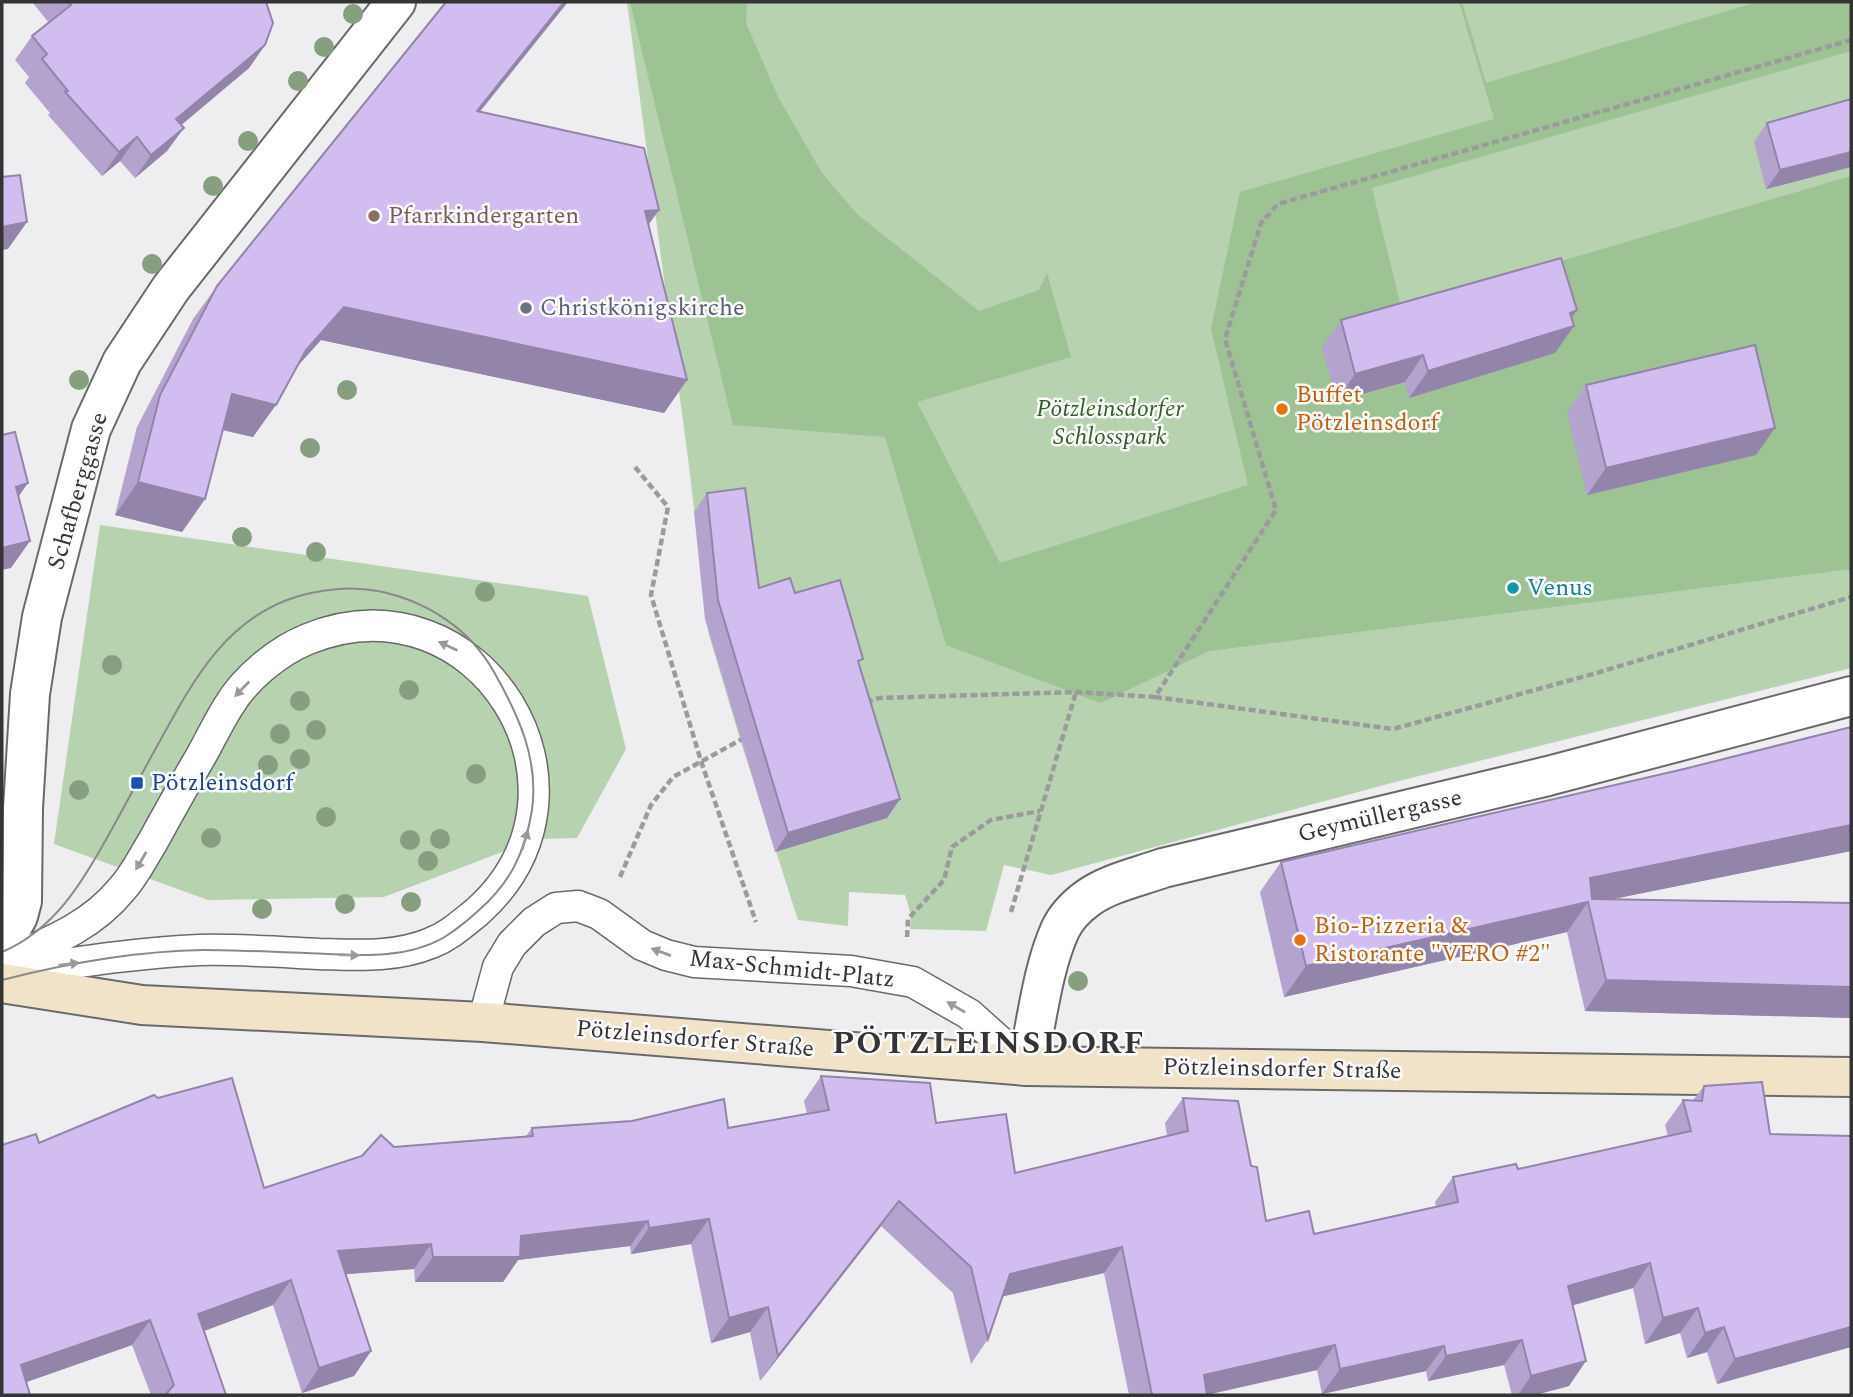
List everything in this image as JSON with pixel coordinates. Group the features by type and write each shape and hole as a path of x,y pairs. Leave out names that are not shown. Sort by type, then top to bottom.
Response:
{"street":[{"name":"Schafberggasse","path":"2,944 18,916 22,901 23,808 30,694 42,617 91,429 122,362 171,288 396,2"},
{"name":"Geymüllergasse","path":"1027,1066 1052,954 1061,928 1073,911 1089,897 1108,887 1163,868 1548,776 1851,695"},
{"name":"Pötzleinsdorfer Straße","path":"2,983 142,1005 483,1022 1027,1066 1851,1077"}],"lane":[{"path":"2,963 86,923 120,892 143,859 235,696 276,659 309,638 363,627 393,628 429,637 466,656 486,675 507,700 523,729 534,775 534,796 524,846 506,883 494,897 461,927 442,939 425,946 384,954 201,950 115,957 2,973"},
{"name":"Max-Schmidt-Platz","path":"483,1022 498,967 512,944 534,922 556,908 578,906 599,914 642,945 694,962 850,971 912,982 969,1014 1027,1066"}],"path":[{"path":"1155,696 1276,510 1225,340 1261,223 1278,204 1851,40"},
{"path":"635,467 668,507 651,595 701,761 758,926"},
{"path":"853,706 879,698 1076,692 1155,696 1393,729 1600,672 1851,597"},
{"path":"1010,917 1076,692"},
{"path":"618,882 651,806 673,777 740,739 752,736"},
{"path":"906,949 908,919 944,880 952,848 990,820 1040,811"}],"green space":[{"name":"Pötzleinsdorfer Schlosspark","path":"627,2 1851,2 1851,668 1399,781 1051,875 1004,865 986,931 910,929 911,915 905,895 849,892 848,926 798,920 709,635"},
{"path":"630,2 747,2 746,23 778,97 822,173 857,214 979,311 1039,290 1047,273 1071,357 917,402 1000,563 1248,485 1211,329 1240,192 1494,119 1459,2 1462,2 1486,83 1757,2 1851,2 1851,51 1372,188 1401,308 1851,176 1851,569 1209,651 1101,703 946,645 885,437 733,425"},
{"path":"100,525 588,596 626,749 577,838 536,839 384,897 208,900 54,844"}],"building":[{"path":"68,2 266,2 273,23 265,45 176,119 184,128 151,155 137,137 119,152 65,92 68,91 42,59 47,54 32,36 71,5"},
{"path":"446,2 564,2 477,111 644,148 659,210 645,211 687,380 344,307 306,350 276,405 232,394 205,499 138,482 160,395 217,286"},
{"path":"1851,99 1851,152 1780,170 1767,123"},
{"path":"20,175 27,222 2,227 2,177"},
{"path":"1561,258 1577,310 1570,313 1574,326 1428,371 1423,355 1355,374 1341,320"},
{"path":"1755,345 1775,428 1606,468 1586,385"},
{"path":"15,432 28,483 16,487 30,541 2,548 2,435"},
{"path":"745,488 759,588 790,578 795,593 840,580 863,659 858,661 900,799 788,833 718,600 707,493"},
{"path":"1851,727 1851,825 1590,878 1592,899 1851,903 1851,987 1606,980 1588,902 1306,966 1281,862 1684,769"},
{"path":"821,1076 930,1083 936,1123 1006,1114 1015,1173 1188,1131 1183,1098 1238,1101 1251,1166 1257,1167 1266,1221 1309,1211 1314,1234 1458,1202 1453,1177 1516,1164 1518,1169 1691,1131 1683,1100 1702,1101 1704,1086 1762,1082 1770,1134 1851,1136 1851,1327 1735,1359 1724,1327 1705,1333 1698,1308 1663,1318 1650,1263 1568,1286 1586,1361 1531,1376 1522,1340 1446,1356 1444,1346 1340,1369 1335,1345 1204,1375 1207,1395 1152,1395 1122,1247 1010,1274 988,1339 971,1267 899,1201 778,1356 768,1307 729,1318 709,1219 649,1228 648,1221 521,1236 520,1257 433,1257 431,1244 338,1251 371,1351 319,1368 291,1280 198,1314 226,1395 165,1395 174,1385 150,1320 21,1365 30,1395 2,1395 2,1145 36,1134 39,1143 154,1095 158,1098 232,1078 264,1188 362,1156 381,1135 394,1147 533,1136 532,1128 632,1121 724,1099 728,1128 829,1110"}],"tram line":[{"path":"2,952 37,931 52,918 77,888 200,673 232,635 274,606 299,596 328,590 368,589 396,596 430,610 460,630 494,672 519,722 530,756 533,792 529,826 514,866 499,889 470,918 443,938 411,950 376,955 217,950 128,955 2,980"}],"place":[{"name":"Pfarrkindergarten","path":"374,216"},
{"name":"Christkönigskirche","path":"526,308"},
{"name":"Buffet Pötzleinsdorf","path":"1282,409"},
{"name":"Venus","path":"1513,588"},
{"name":"Pötzleinsdorf","path":"137,783"},
{"name":"Bio-Pizzeria & Ristorante \"VERO #2\"","path":"1300,940"}],"district":[{"name":"PÖTZLEINSDORF","path":"989,1043"}]}
